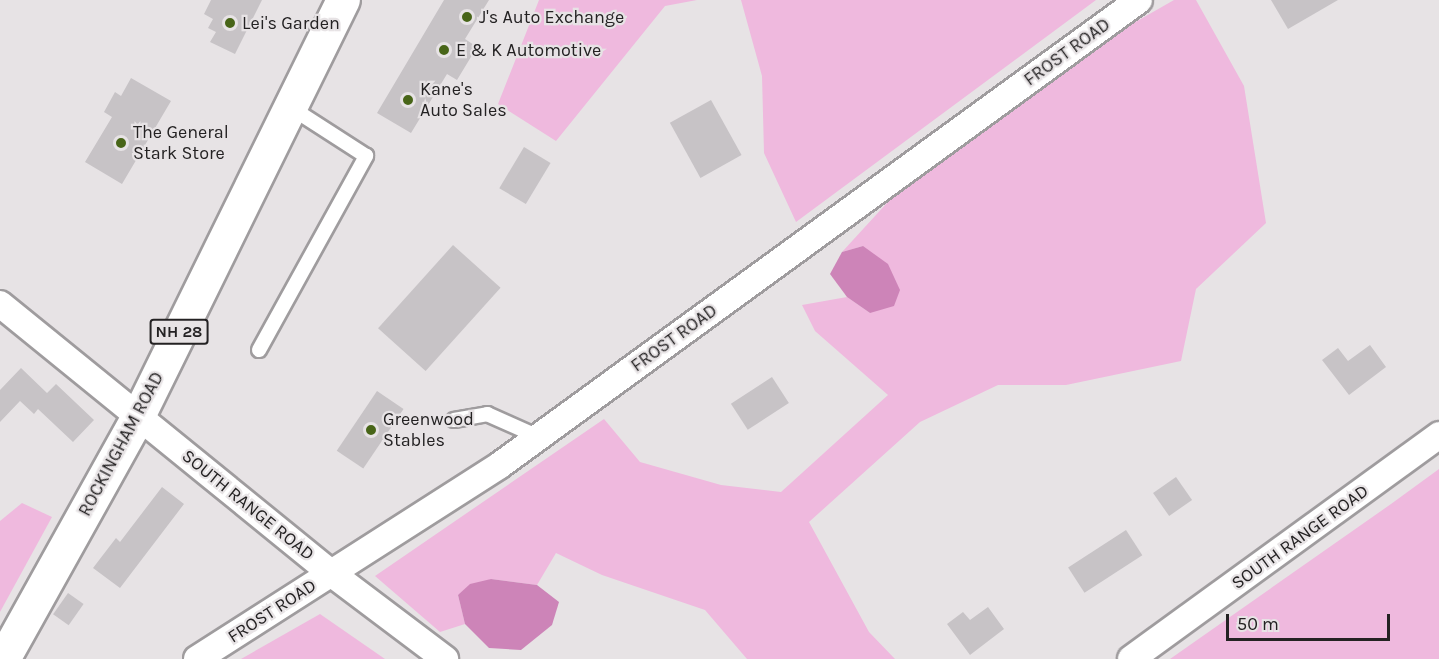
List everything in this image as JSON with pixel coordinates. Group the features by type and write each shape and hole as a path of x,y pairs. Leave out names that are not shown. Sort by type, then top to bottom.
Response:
{"main road":[{"name":"ROCKINGHAM ROAD","path":"3,659 138,416 343,0"}],"street":[{"name":"FROST ROAD","path":"197,659 539,437 1139,0"},
{"name":"SOUTH RANGE ROAD","path":"0,304 331,573 445,659"},
{"name":"SOUTH RANGE ROAD","path":"1131,659 1439,435"}],"lane":[{"path":"259,350 366,156 290,107"},
{"path":"454,420 487,414 539,437"}],"shaded area":[{"path":"539,0 697,0 665,6 556,141 498,104"},
{"path":"741,0 1096,0 796,222 764,153 762,76"},
{"path":"1174,0 1196,0 1244,86 1266,223 1196,289 1181,361 1066,385 998,385 920,422 809,522 869,632 895,659 747,659 705,610 602,575 556,553 537,585 491,579 458,595 465,624 440,632 375,576 604,419 640,462 721,485 781,492 888,395 815,331 802,305 847,297 870,313 863,246 842,252 908,180 1118,32"},
{"path":"863,246 888,264 900,290 894,306 870,313 847,297 830,274 842,252"},
{"path":"1439,469 1439,659 1170,659 1391,504"},
{"path":"22,503 52,517 0,612 0,521"},
{"path":"491,579 537,585 559,602 552,625 521,650 489,648 465,624 458,595 470,584"},
{"path":"320,614 385,659 241,659"}],"building":[{"name":"Lei's Garden","path":"211,0 262,0 235,54 210,42 216,32 208,28 213,19 204,14"},
{"path":"444,0 489,0 465,39 477,47 457,80 447,74 411,133 377,113"},
{"path":"1271,0 1338,0 1288,29"},
{"name":"The General Stark Store","path":"131,78 171,101 122,184 85,162 112,117 104,112 115,92 121,96"},
{"path":"711,100 742,155 700,178 670,123"},
{"path":"524,147 551,163 526,204 499,188"},
{"path":"453,245 501,288 426,371 378,328"},
{"path":"1370,345 1386,367 1349,395 1322,360 1338,348 1348,361"},
{"path":"21,368 47,393 56,384 94,420 73,442 38,409 34,414 20,401 0,422 0,390"},
{"path":"772,377 789,403 748,430 731,404"},
{"name":"Greenwood Stables","path":"377,391 404,409 363,469 337,451"},
{"path":"1176,477 1192,500 1169,516 1153,493"},
{"path":"162,487 184,504 120,588 93,568 116,538 120,542"},
{"path":"1126,530 1142,555 1084,593 1068,568"},
{"path":"68,593 84,604 69,625 53,614"},
{"path":"988,607 1004,629 970,655 947,624 963,612 970,620"}],"place":[{"name":"J's Auto Exchange","path":"467,17"},
{"name":"Lei's Garden","path":"230,23"},
{"name":"E & K Automotive","path":"444,50"},
{"name":"Kane's Auto Sales","path":"408,100"},
{"name":"The General Stark Store","path":"121,143"},
{"name":"Greenwood Stables","path":"371,430"}]}
